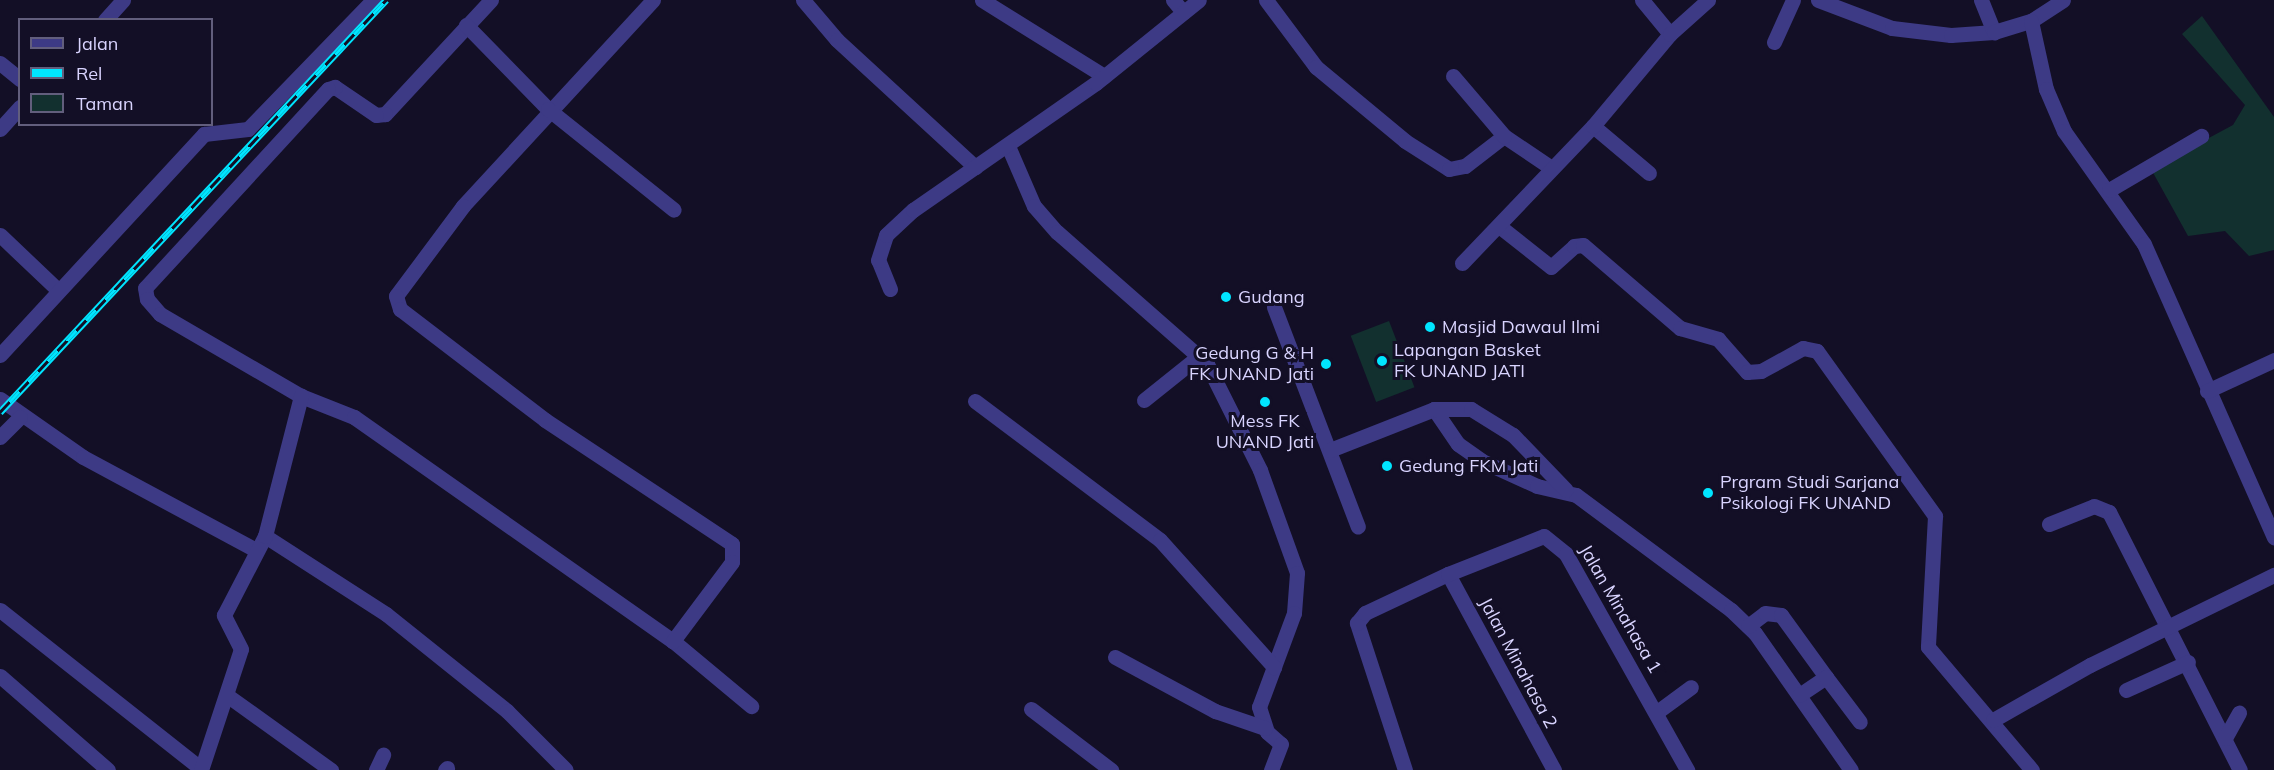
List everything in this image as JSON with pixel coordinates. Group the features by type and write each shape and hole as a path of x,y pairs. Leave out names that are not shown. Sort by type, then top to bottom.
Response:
{"street":[{"path":"107,18 123,0"},
{"path":"0,355 57,289 204,134 246,130 373,0"},
{"path":"491,0 385,114 376,115 335,87 328,89 145,288 160,314 301,396 354,417 673,641 751,706"},
{"path":"653,0 548,109 463,206 396,301 545,420 732,544 732,562 673,641"},
{"path":"803,0 837,40 975,167"},
{"path":"982,0 1104,76"},
{"path":"1173,0 1183,12"},
{"path":"890,290 878,260 886,236 975,167 1008,146 1104,76 1199,0"},
{"path":"1266,0 1316,67 1404,141 1449,169 1465,166 1504,136"},
{"path":"1642,0 1670,34"},
{"path":"1462,263 1499,226 1550,167 1593,126 1670,34 1708,0"},
{"path":"1774,42 1793,0"},
{"path":"1818,0 1892,28 1950,35 1994,32 2031,21 2063,0"},
{"path":"1981,0 1994,32"},
{"path":"2031,21 2046,89 2064,131 2109,190 2151,259 2207,391 2267,505 2274,537"},
{"path":"466,25 548,109 674,210"},
{"path":"0,63 18,77"},
{"path":"1453,76 1504,136 1550,167"},
{"path":"0,129 18,109"},
{"path":"1593,126 1649,173"},
{"path":"2109,190 2201,136"},
{"path":"1008,146 1034,206 1199,356 1260,470 1298,573 1297,599 1259,707 1266,728 1281,744 1270,770"},
{"path":"1499,226 1551,267 1574,246 1583,245 1680,328 1718,339 1747,372 1761,371 1803,348 1816,351 1935,516 1928,647 1993,720 2032,770"},
{"path":"0,235 57,289"},
{"path":"1274,307 1359,527"},
{"path":"1144,400 1199,356"},
{"path":"2207,391 2274,360"},
{"path":"0,610 201,769 228,696 241,646 224,615 265,536 301,396"},
{"path":"0,399 20,417 83,457 256,550"},
{"path":"975,401 1160,540 1274,667"},
{"path":"1330,450 1434,409 1471,409 1492,418 1566,490 1748,626 1851,770"},
{"path":"1434,409 1458,444 1482,461 1537,486 1566,490"},
{"path":"0,438 20,417"},
{"path":"2049,524 2094,506 2109,512 2167,627 2188,662 2240,770"},
{"path":"265,536 386,614 507,711 566,770"},
{"name":"Jalan Minahasa 1","path":"1448,574 1530,539 1555,540 1657,712 1687,770"},
{"path":"1405,770 1357,624 1365,613 1448,574"},
{"name":"Jalan Minahasa 2","path":"1448,574 1554,770"},
{"path":"1993,720 2167,627 2274,575"},
{"path":"1748,626 1765,614 1781,615 1860,722"},
{"path":"1115,657 1215,711 1266,728"},
{"path":"2126,690 2188,662"},
{"path":"0,676 108,770"},
{"path":"1799,695 1826,677"},
{"path":"1657,712 1691,687"},
{"path":"228,696 331,770"},
{"path":"1031,709 1111,770"},
{"path":"2225,738 2239,713"},
{"path":"376,770 383,755"}],"green space":[{"path":"2202,16 2274,117 2274,250 2249,256 2225,231 2188,236 2151,169 2233,125 2245,105 2182,34"},
{"name":"Lapangan Basket FK UNAND JATI","path":"1389,321 1414,387 1376,402 1351,336"}],"railway":[{"path":"0,412 386,0"}],"place":[{"name":"Gudang","path":"1226,297"},
{"name":"Masjid Dawaul Ilmi","path":"1430,327"},
{"name":"Lapangan Basket FK UNAND JATI","path":"1382,361"},
{"name":"Gedung G & H FK UNAND Jati","path":"1326,364"},
{"name":"Mess FK UNAND Jati","path":"1265,402"},
{"name":"Gedung FKM Jati","path":"1387,466"},
{"name":"Prgram Studi Sarjana Psikologi FK UNAND","path":"1708,493"}]}
